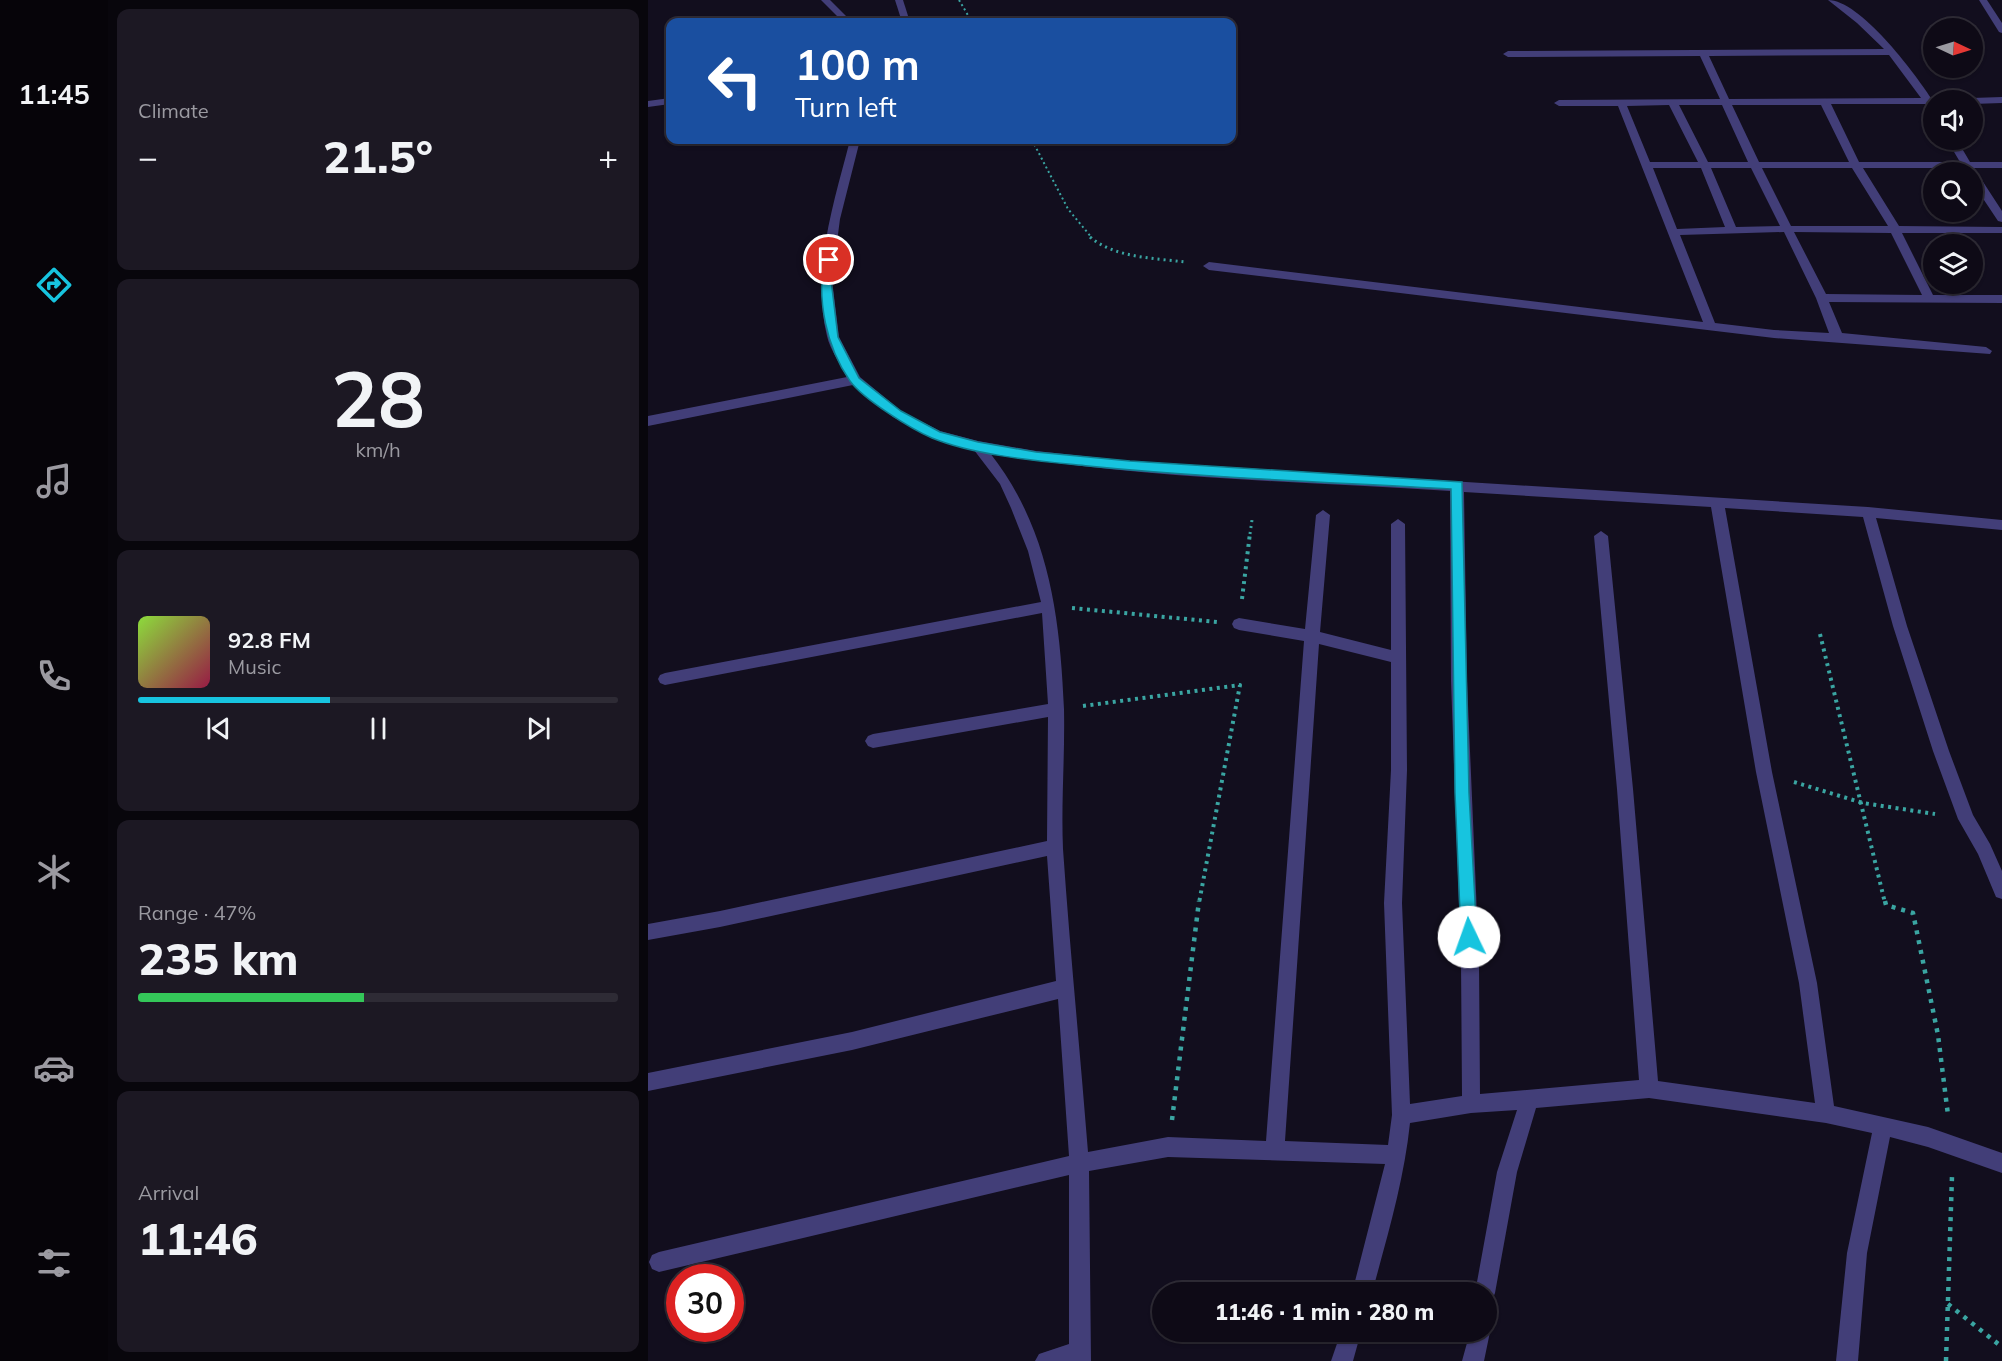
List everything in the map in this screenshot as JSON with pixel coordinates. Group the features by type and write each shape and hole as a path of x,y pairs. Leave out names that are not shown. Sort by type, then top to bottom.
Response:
{"street":[{"path":"825,0 844,18"},
{"path":"898,0 905,18"},
{"path":"1983,0 2002,30"},
{"path":"1839,1 1890,52 1923,93"},
{"path":"1508,54 1890,52"},
{"path":"1703,53 1755,165 1822,298 1837,337"},
{"path":"1559,103 1824,100 1923,104"},
{"path":"1824,100 1855,164 1895,229 1929,298"},
{"path":"1983,100 2002,100"},
{"path":"648,104 666,102"},
{"path":"1621,102 1711,327"},
{"path":"1672,102 1706,166 1732,232"},
{"path":"855,144 835,219 826,280 833,337 855,380 897,414 936,435 978,446 1036,456 1130,466 1868,512 2002,525"},
{"path":"1646,165 1855,164 1923,168"},
{"path":"1983,168 2002,165"},
{"path":"1983,190 2002,219"},
{"path":"1673,232 1787,229 2002,230"},
{"path":"1209,266 1774,334 1837,337 1986,351"},
{"path":"1822,298 2002,299"},
{"path":"648,421 855,380"},
{"path":"978,446 1005,481 1018,508 1035,551 1049,606 1056,709 1055,847 1079,1164 1080,1356 1046,1361"},
{"path":"1457,485 1462,782 1470,961 1471,1104"},
{"path":"1717,502 1764,772 1808,983 1826,1114"},
{"path":"1868,512 1900,626 1941,751 1966,819 1984,849 2002,891"},
{"path":"1275,1152 1312,636 1323,515"},
{"path":"1365,1282 1389,1194 1397,1155 1401,1115 1393,903 1399,770 1398,524"},
{"path":"1601,536 1625,789 1648,1089"},
{"path":"665,679 1049,606"},
{"path":"1239,624 1312,636 1398,658"},
{"path":"873,741 1056,709"},
{"path":"648,932 1055,847"},
{"path":"1984,849 2002,853"},
{"path":"648,1082 852,1041 1066,988"},
{"path":"1401,1115 1471,1104 1648,1089 1826,1114 1883,1125 2002,1163"},
{"path":"1487,1282 1507,1172 1529,1100"},
{"path":"1847,1361 1857,1253 1883,1125"},
{"path":"659,1262 1079,1164 1168,1147 1397,1155"},
{"path":"1342,1361 1348,1342"},
{"path":"1473,1361 1478,1342"}],"path":[{"path":"959,0 970,18"},
{"path":"1034,144 1075,222 1095,241 1132,255 1209,266"},
{"path":"1049,606 1239,624 1252,520"},
{"path":"1820,634 1834,701 1863,804 1886,905 1913,913 1938,1035 1952,1146 1946,1361"},
{"path":"1056,709 1240,685 1198,906 1168,1147"},
{"path":"1764,772 1863,804 1966,819"},
{"path":"1947,1303 2002,1347"}],"route":[{"path":"829,260 826,280 833,337 855,380 897,414 936,435 978,446 1036,456 1130,466 1457,485 1459,681 1469,937"}]}
